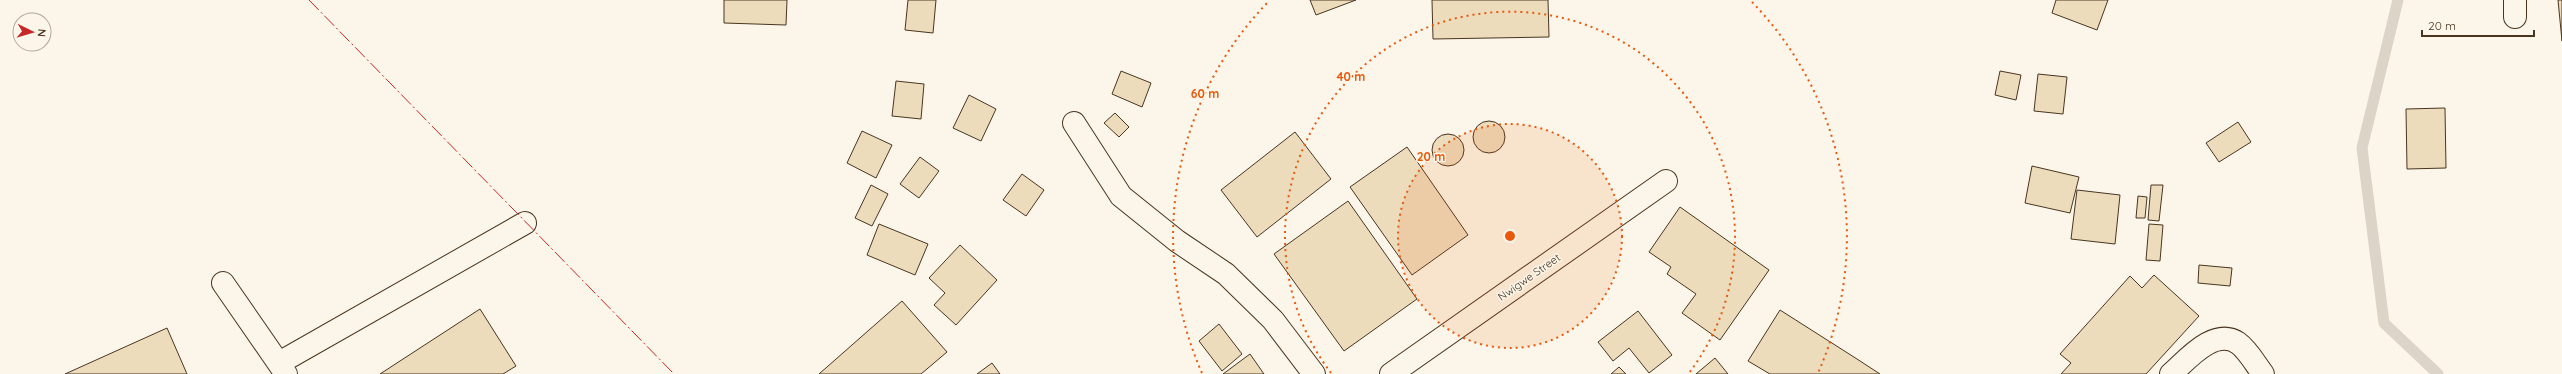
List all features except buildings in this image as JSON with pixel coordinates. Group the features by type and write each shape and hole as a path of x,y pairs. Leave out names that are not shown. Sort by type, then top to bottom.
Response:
{"street":[{"path":"1074,123 1121,196 1177,241 1226,274 1273,320 1314,374"},
{"name":"Nwigwe Street","path":"1391,374 1666,181"},
{"path":"223,283 283,368 525,223"},
{"path":"2171,374 2208,343 2223,338 2238,343 2263,374"}],"waterway":[{"path":"2398,0 2362,148 2384,323 2438,374"}],"power":[{"path":"309,0 674,374"}]}
